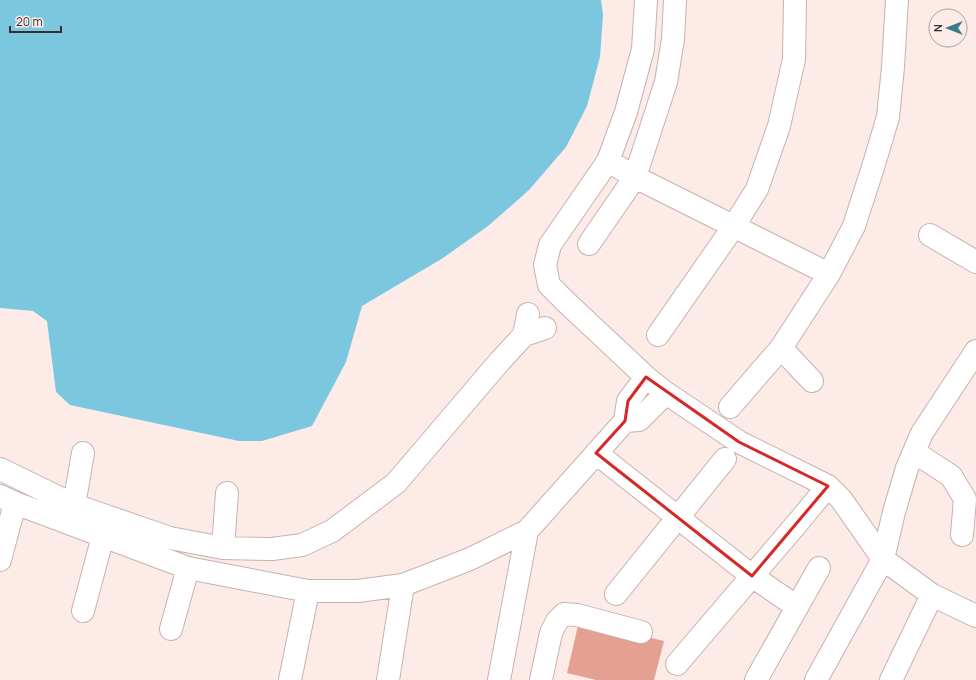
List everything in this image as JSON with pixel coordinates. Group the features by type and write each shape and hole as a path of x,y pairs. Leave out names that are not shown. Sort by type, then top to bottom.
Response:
{"street":[{"path":"646,0 643,49 626,112 608,161 550,245 544,265 555,316 739,442 828,486 841,499 883,559 932,595 976,616"},
{"path":"589,244 636,177 666,82 673,39 675,0"},
{"path":"658,335 734,226 757,189 779,126 794,59 795,0"},
{"path":"730,407 781,348 828,274 854,226 888,117 893,67 896,0"},
{"path":"608,161 636,177 828,274"},
{"path":"930,235 976,262"},
{"path":"524,336 532,308 549,285"},
{"path":"0,469 74,505 170,538 223,548 272,549 302,545 332,531 396,483 500,361 524,336 555,316"},
{"path":"781,348 812,381"},
{"path":"816,680 883,559 894,512 907,468 922,433 976,351"},
{"path":"0,560 8,500 188,568 308,591 358,591 402,585 470,559 527,531 625,421 628,401 646,377"},
{"path":"625,421 638,420 666,393"},
{"path":"914,452 951,476 965,499 962,535"},
{"path":"74,505 83,453"},
{"path":"596,453 752,576 797,607"},
{"path":"616,594 725,459"},
{"path":"677,664 828,486"},
{"path":"223,548 227,493"},
{"path":"500,680 527,531"},
{"path":"83,611 103,536"},
{"path":"171,629 188,568"},
{"path":"756,680 819,568"},
{"path":"388,680 402,585"},
{"path":"290,680 308,591"},
{"path":"891,680 932,595"},
{"path":"541,680 551,632 557,621 564,614 577,615 640,632"}],"highlighted area":[{"path":"646,377 739,442 828,486 752,576 596,453 625,421 628,401"}],"water":[{"path":"0,0 601,0 603,15 600,57 587,106 566,147 529,190 488,226 443,258 362,306 346,362 312,426 262,441 239,441 70,405 56,392 47,321 33,311 0,308"}],"building":[{"path":"579,621 664,641 654,680 596,680 567,673"}]}
